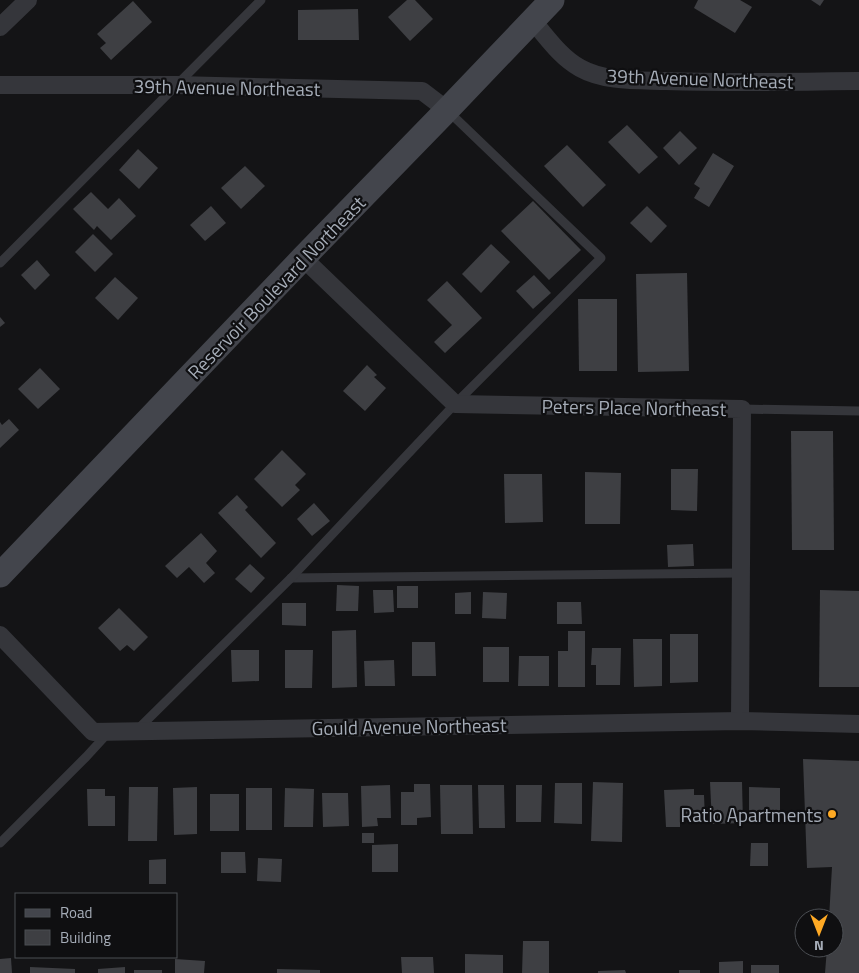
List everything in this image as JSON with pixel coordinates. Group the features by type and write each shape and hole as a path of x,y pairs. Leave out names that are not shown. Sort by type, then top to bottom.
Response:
{"street":[{"path":"0,27 28,0"},
{"name":"Reservoir Boulevard Northeast","path":"0,575 552,0"},
{"name":"39th Avenue Northeast","path":"532,20 566,58 581,69 620,79 734,83 859,81"},
{"name":"39th Avenue Northeast","path":"0,85 177,85 422,91 448,110"},
{"path":"303,258 456,404"},
{"name":"Peters Place Northeast","path":"456,404 742,409 740,721"},
{"name":"Gould Avenue Northeast","path":"0,635 92,732 740,721 859,724"}],"lane":[{"path":"0,263 261,0"},
{"path":"135,731 291,578 456,404 601,258 448,110"},
{"path":"742,409 859,411"},
{"path":"291,578 741,573"},
{"path":"0,843 80,763 109,731"}],"building":[{"path":"407,0 415,0 433,19 410,41 388,17"},
{"path":"698,0 740,0 752,7 735,33 694,8"},
{"path":"811,0 824,0 820,6"},
{"path":"133,1 152,22 111,60 100,48 106,43 97,34"},
{"path":"358,9 359,40 298,40 298,10"},
{"path":"627,125 658,157 639,174 608,142"},
{"path":"680,131 697,148 679,165 663,148"},
{"path":"567,145 606,185 583,207 544,166"},
{"path":"138,149 158,168 139,189 119,170"},
{"path":"713,153 734,166 709,207 694,198 700,188 694,184"},
{"path":"245,166 265,186 241,209 221,188"},
{"path":"91,192 108,209 119,198 136,216 111,240 97,226 94,230 73,209"},
{"path":"533,201 581,250 549,280 501,231"},
{"path":"211,206 226,223 205,241 190,225"},
{"path":"647,206 667,226 651,243 630,223"},
{"path":"93,234 113,254 95,272 75,252"},
{"path":"491,244 510,262 481,293 462,274"},
{"path":"37,260 50,275 35,290 21,275"},
{"path":"687,273 689,371 638,372 636,274"},
{"path":"534,275 551,293 533,309 516,291"},
{"path":"115,277 138,298 118,320 95,298"},
{"path":"447,281 482,318 445,353 434,342 452,325 427,300"},
{"path":"578,299 617,299 617,371 579,371"},
{"path":"0,317 5,323 0,327"},
{"path":"367,365 377,375 374,377 386,388 365,411 343,391"},
{"path":"40,368 60,389 38,409 18,389"},
{"path":"9,419 19,430 0,448 0,422 2,425"},
{"path":"791,431 833,431 834,550 792,550"},
{"path":"282,450 306,474 295,485 300,490 282,507 254,479"},
{"path":"671,469 698,469 697,511 671,510"},
{"path":"585,472 621,473 620,524 585,524"},
{"path":"504,474 542,474 543,522 505,523"},
{"path":"237,495 248,507 245,510 276,543 261,558 218,513"},
{"path":"314,503 330,521 312,536 297,519"},
{"path":"201,533 217,551 206,563 215,573 204,583 189,567 177,578 165,566"},
{"path":"693,544 694,566 668,567 667,545"},
{"path":"250,564 265,578 251,593 235,579"},
{"path":"337,585 359,586 358,611 336,611"},
{"path":"397,586 418,586 418,608 397,608"},
{"path":"373,590 393,590 394,612 374,613"},
{"path":"820,590 859,591 859,687 819,687"},
{"path":"471,592 471,614 455,614 455,593"},
{"path":"483,592 507,593 506,619 482,618"},
{"path":"557,602 581,602 582,624 557,624"},
{"path":"282,603 306,603 306,626 282,625"},
{"path":"119,608 148,637 134,651 127,645 120,651 98,628"},
{"path":"356,630 357,687 332,688 332,631"},
{"path":"568,631 585,631 585,687 558,687 558,651 568,651"},
{"path":"670,634 698,634 698,682 670,683"},
{"path":"633,639 662,639 662,686 634,687"},
{"path":"412,642 435,642 436,676 412,676"},
{"path":"483,647 509,647 509,682 483,682"},
{"path":"592,648 621,648 620,685 596,685 596,665 591,665"},
{"path":"231,650 259,650 259,681 232,682"},
{"path":"285,650 313,650 312,688 285,688"},
{"path":"519,656 549,656 549,686 518,686"},
{"path":"394,660 395,686 365,686 364,661"},
{"name":"Ratio Apartments","path":"803,759 859,761 859,973 825,973 826,958 844,958 844,908 830,908 832,867 807,868"},
{"path":"593,782 623,783 622,842 591,841"},
{"path":"710,782 742,782 743,823 712,824"},
{"path":"555,783 582,783 582,824 554,823"},
{"path":"414,784 430,784 431,817 417,818 417,825 401,825 401,792 414,792"},
{"path":"390,785 391,818 377,818 378,826 362,827 361,786"},
{"path":"440,785 472,785 473,834 441,834"},
{"path":"478,785 504,785 505,828 479,828"},
{"path":"516,785 542,785 541,822 516,822"},
{"path":"129,787 158,787 157,841 128,841"},
{"path":"197,787 197,834 174,835 173,788"},
{"path":"749,787 780,788 780,816 749,815"},
{"path":"246,788 272,788 272,830 246,830"},
{"path":"285,788 314,789 313,827 284,827"},
{"path":"87,789 105,789 105,796 115,796 115,826 88,826"},
{"path":"694,789 694,795 704,795 705,819 680,820 680,827 666,827 664,790"},
{"path":"322,793 348,793 349,826 323,827"},
{"path":"210,794 239,794 239,831 210,831"},
{"path":"362,833 374,833 374,843 362,843"},
{"path":"751,843 768,843 768,866 750,866"},
{"path":"398,844 398,872 372,872 372,845"},
{"path":"221,852 245,852 246,873 221,873"},
{"path":"258,858 282,859 281,882 257,881"},
{"path":"166,859 166,884 149,884 149,860"},
{"path":"523,941 549,941 549,973 522,973"},
{"path":"465,954 503,955 503,973 465,973"},
{"path":"401,957 433,957 434,973 402,973"},
{"path":"11,958 12,973 0,973 0,959"},
{"path":"175,959 205,961 204,973 175,973"},
{"path":"743,961 743,973 719,973 719,962"},
{"path":"751,965 779,965 779,973 751,973"},
{"path":"30,967 75,969 75,973 30,973"},
{"path":"125,967 125,973 98,973 98,969"},
{"path":"277,969 320,970 320,973 277,973"},
{"path":"134,970 162,970 162,973 134,973"},
{"path":"625,970 626,973 598,973 598,971"},
{"path":"679,970 700,970 700,973 679,973"}],"place":[{"name":"Ratio Apartments","path":"832,814"}]}
